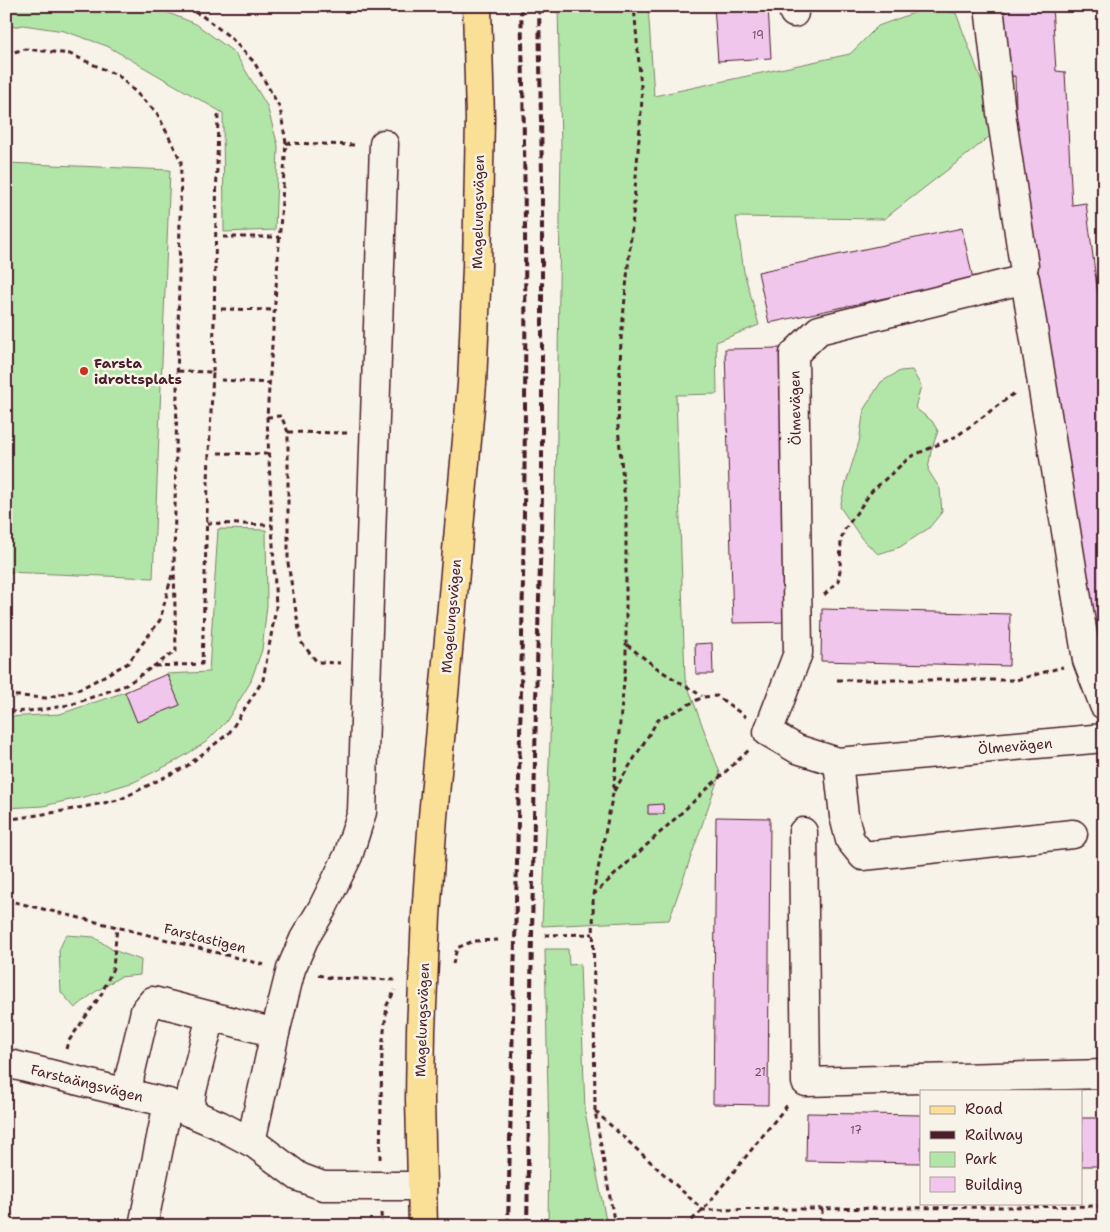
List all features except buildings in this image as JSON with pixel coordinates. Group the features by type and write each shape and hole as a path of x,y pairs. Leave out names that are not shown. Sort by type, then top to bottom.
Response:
{"main road":[{"name":"Magelungsvägen","path":"423,1226 420,1099 426,916 472,384 478,267 480,119 477,6"}],"street":[{"path":"989,6 1001,113 1024,266"},
{"path":"252,1142 275,1033 280,963 304,939 322,910 348,856 362,812 384,144"},
{"name":"Ölmevägen","path":"1104,705 1088,660 1025,280 819,330 794,354 798,653 768,732 797,749 838,762 1104,738"},
{"path":"838,762 844,816 850,840 864,856 1073,834"},
{"path":"803,832 806,1082 1104,1074"},
{"path":"128,1093 130,1075 145,1011 153,1001 275,1033"},
{"path":"143,1226 178,1108 192,1091 211,1016"},
{"name":"Farstaängsvägen","path":"6,1064 128,1093 178,1108 219,1124 252,1142 299,1176 323,1186 422,1186"}],"path":[{"path":"6,820 119,800 187,766 230,733 262,680 276,608 266,417 286,143 280,108 254,62 230,37 208,20 180,6"},
{"path":"615,1226 595,1111 593,895 613,793 626,662 626,512 618,427 621,339 642,98 634,6"},
{"path":"6,54 25,49 70,54 119,76 157,113 181,161 174,566 176,651 126,686 73,704 42,710 12,712 6,710"},
{"path":"154,666 202,664 209,453 214,372 218,114"},
{"path":"286,143 345,145"},
{"path":"224,237 279,237"},
{"path":"221,309 274,310"},
{"path":"178,371 214,372"},
{"path":"798,619 838,582 840,539 872,491 910,457 957,436 1013,393 1042,379"},
{"path":"221,380 269,383"},
{"path":"266,417 281,416 288,432 288,563 301,642 317,662 367,664"},
{"path":"288,432 334,433"},
{"path":"218,453 268,454"},
{"path":"207,523 272,526"},
{"path":"6,695 46,698 80,689 128,663 160,620 174,566"},
{"path":"626,644 661,671 703,696"},
{"path":"837,680 1016,680 1088,660"},
{"path":"593,895 768,732 717,696 703,696 658,720 613,793"},
{"name":"Farstastigen","path":"6,900 264,965 280,963 331,978 400,980"},
{"path":"56,1076 68,1042 101,995 113,968 117,927"},
{"path":"545,936 593,934"},
{"path":"452,966 457,948 473,941 499,940"},
{"path":"264,965 280,963"},
{"path":"685,1226 703,1210 806,1082"},
{"path":"595,1111 703,1210 1104,1206"},
{"path":"822,1209 822,1226"}],"green space":[{"path":"6,6 151,6 196,24 235,53 267,106 278,146 275,230 224,232 223,113 107,46 64,31 23,25 6,28"},
{"path":"558,6 648,6 654,96 850,54 878,26 927,8 956,13 990,103 995,132 884,219 736,217 744,272 759,325 716,342 717,394 676,395 685,679 720,773 669,920 542,926 550,740 556,500 561,147"},
{"name":"Farsta idrottsplats","path":"6,163 170,170 153,578 6,572"},
{"path":"912,370 921,386 915,408 932,421 938,431 931,451 928,470 940,489 942,512 929,528 900,547 878,554 862,539 840,507 859,442 864,409 881,382 900,371"},
{"path":"218,529 266,530 267,605 262,650 250,683 226,722 206,742 176,761 134,782 88,796 43,806 6,808 6,717 60,714 125,692 137,721 167,674 209,672"},
{"path":"66,935 94,937 113,950 141,960 140,975 120,977 95,992 75,1008 61,992 59,950"},
{"path":"545,949 568,949 569,965 580,964 585,1112 607,1226 548,1226 549,1139"}],"railway":[{"path":"508,1226 525,464 524,159 521,6"},
{"path":"527,1226 536,701 542,497 542,176 539,6"}],"place":[{"name":"Farsta idrottsplats","path":"84,371"}]}
